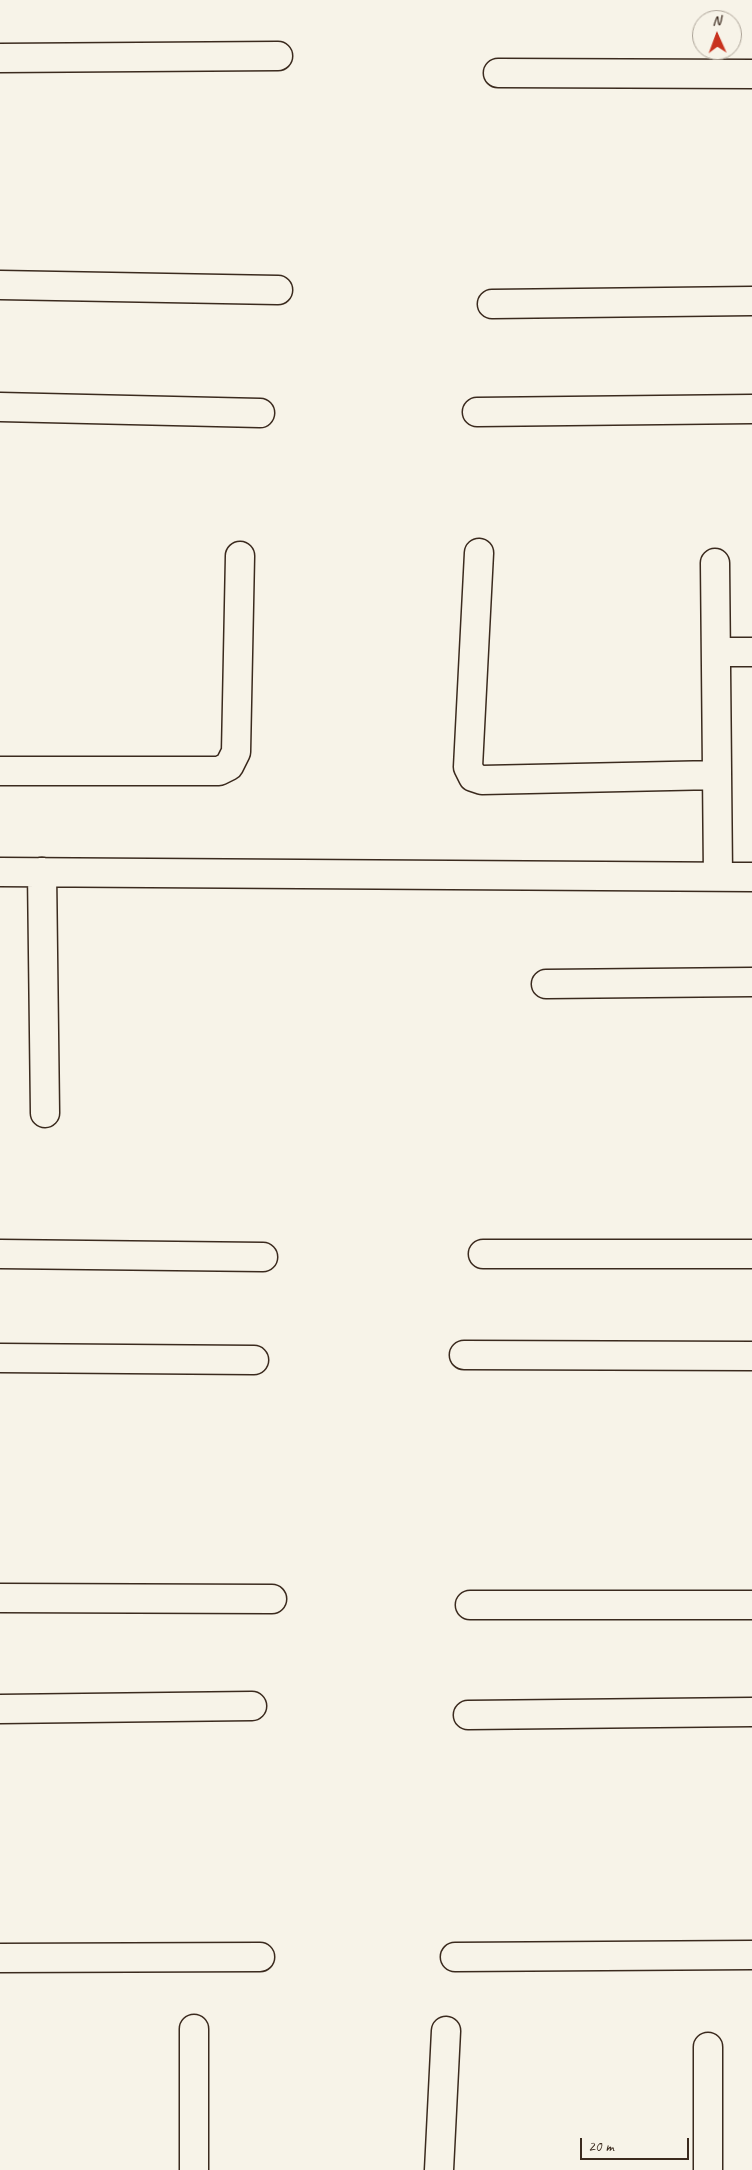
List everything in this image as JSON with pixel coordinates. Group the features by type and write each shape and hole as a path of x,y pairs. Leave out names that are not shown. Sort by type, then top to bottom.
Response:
{"street":[{"path":"0,58 278,56"},
{"path":"498,73 752,74"},
{"path":"0,285 278,290"},
{"path":"492,304 752,301"},
{"path":"0,407 260,413"},
{"path":"477,412 752,409"},
{"path":"479,553 468,767 473,777 482,780 717,776"},
{"path":"0,771 219,771 229,766 236,752 240,556"},
{"path":"715,563 718,876"},
{"path":"716,652 752,652"},
{"path":"0,872 752,877"},
{"path":"42,872 45,1112"},
{"path":"546,984 752,982"},
{"path":"0,1254 263,1256"},
{"path":"483,1254 752,1254"},
{"path":"464,1355 752,1356"},
{"path":"0,1358 254,1360"},
{"path":"0,1598 272,1599"},
{"path":"470,1604 752,1605"},
{"path":"0,1710 252,1706"},
{"path":"468,1715 752,1712"},
{"path":"455,1957 752,1955"},
{"path":"0,1958 260,1957"},
{"path":"194,2029 194,2170"},
{"path":"439,2170 446,2031"},
{"path":"708,2047 708,2170"}]}
